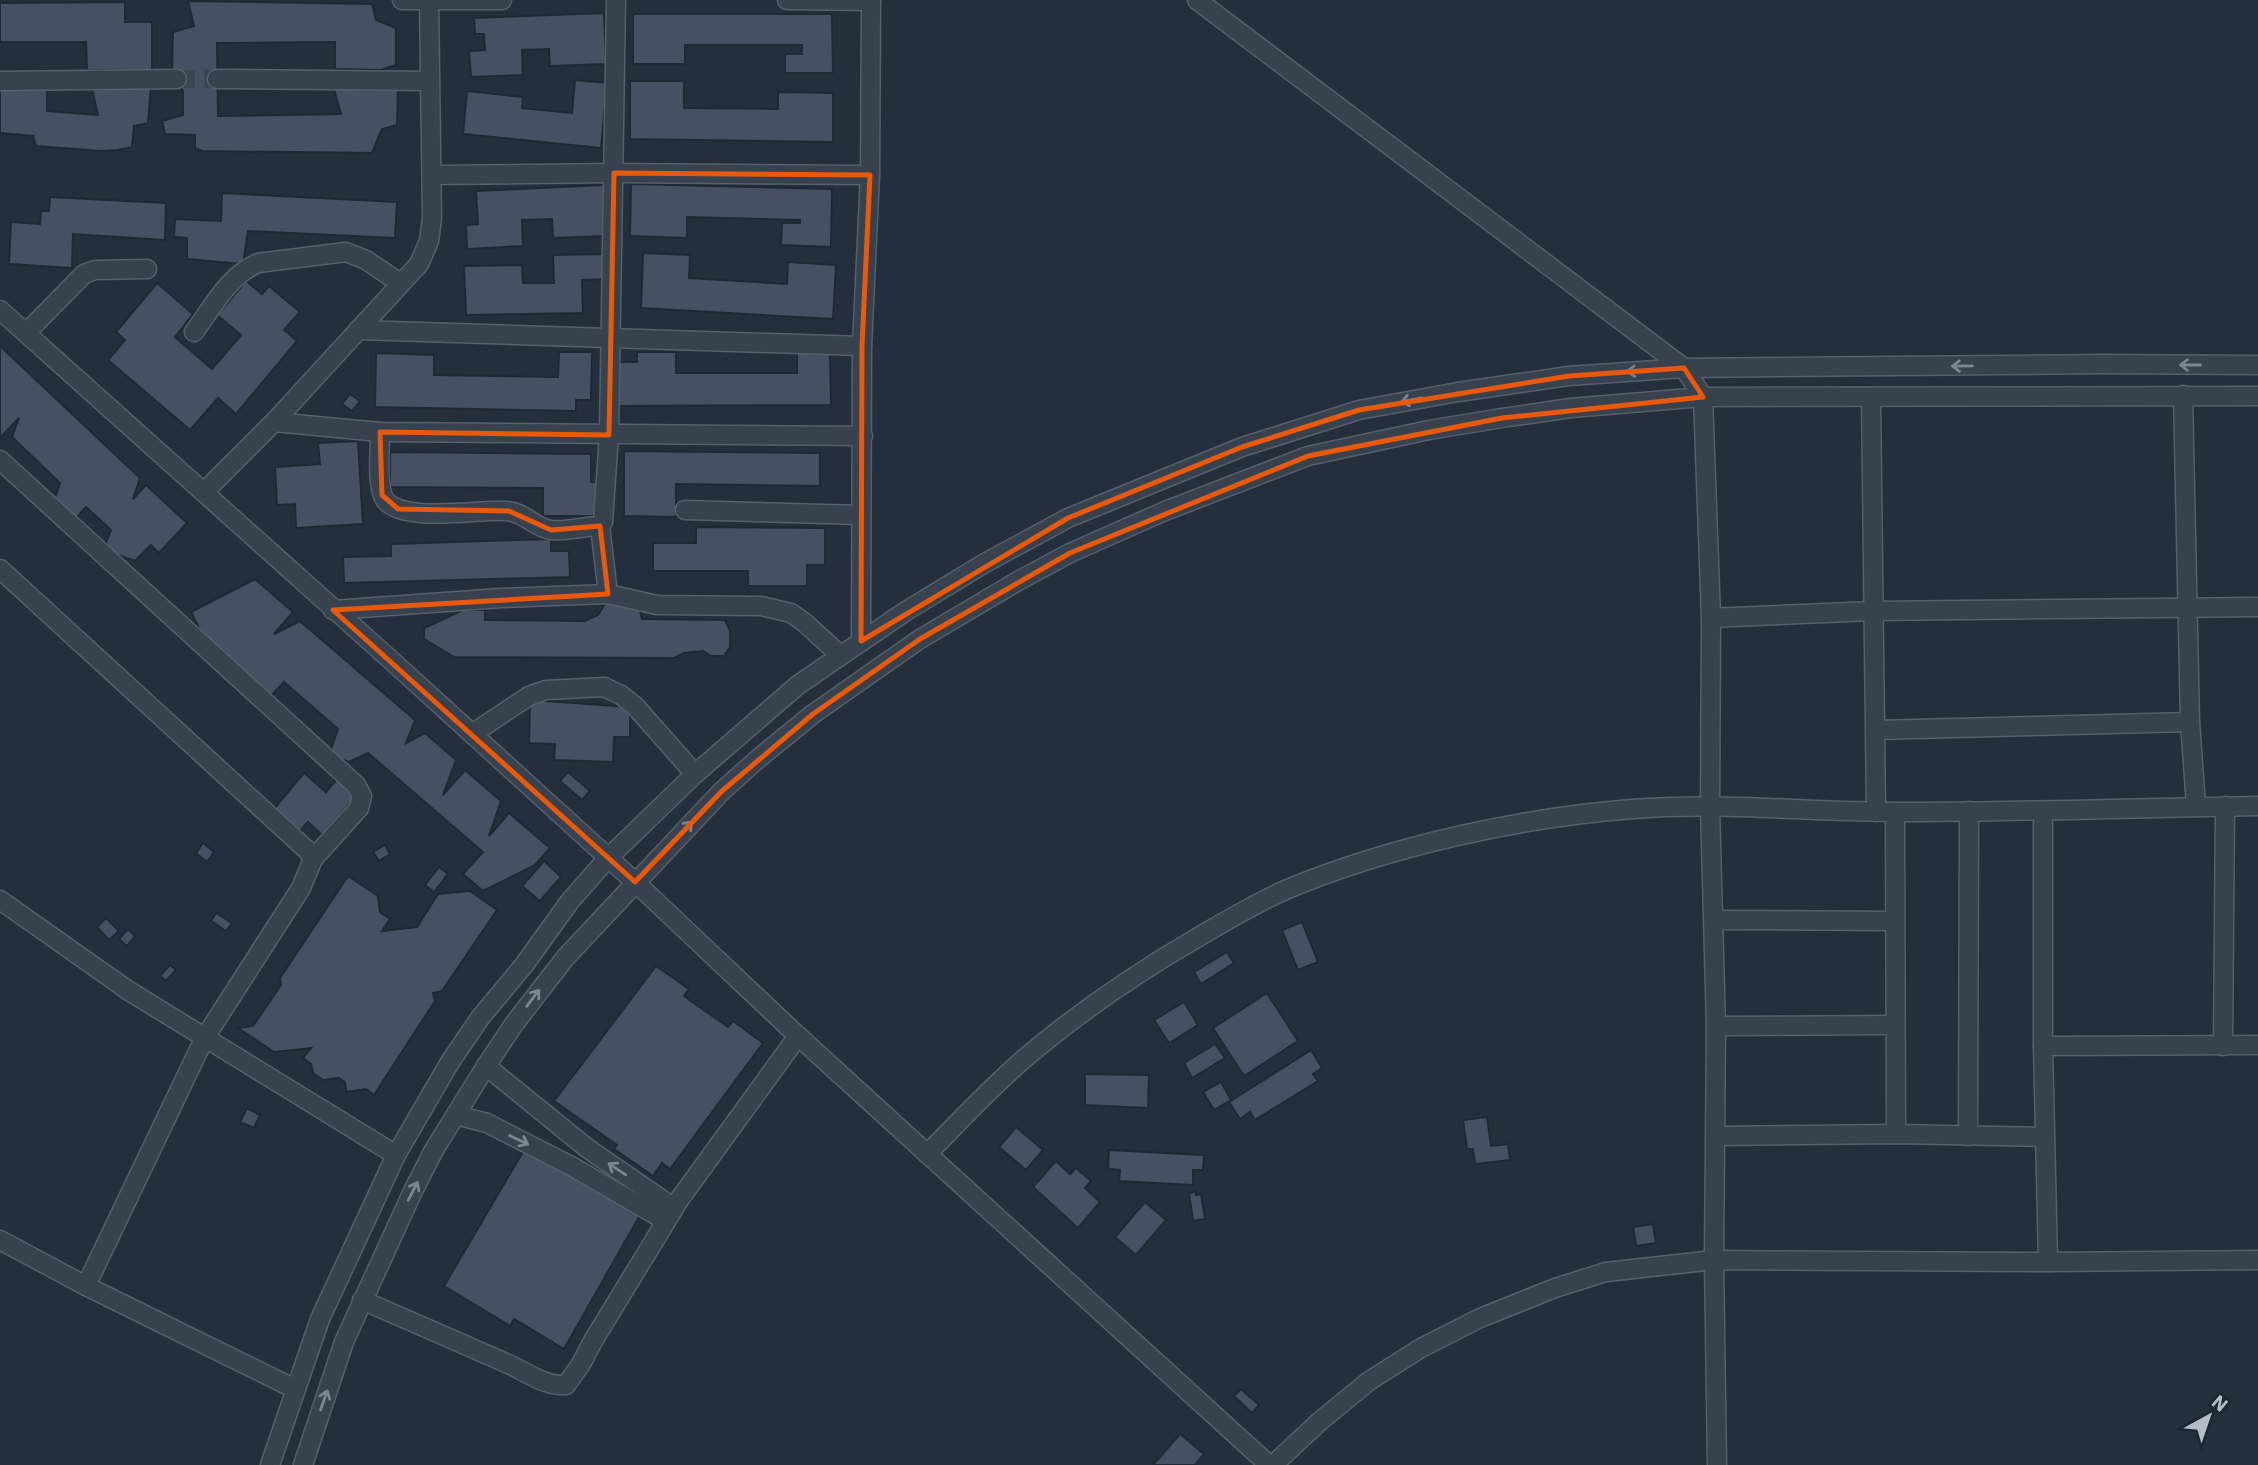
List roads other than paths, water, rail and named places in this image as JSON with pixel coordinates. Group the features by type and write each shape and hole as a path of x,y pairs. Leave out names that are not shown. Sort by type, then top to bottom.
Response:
{"street":[{"path":"402,0 502,0"},
{"path":"608,594 600,526 605,516 609,435 616,0"},
{"path":"787,0 872,1 870,174 862,346 861,641"},
{"path":"1197,0 1684,369 1703,397 1711,618 1710,808 1716,1026 1714,1260 1717,1465"},
{"path":"204,492 274,422 419,264 427,247 432,218 429,1"},
{"path":"0,81 177,79"},
{"path":"217,79 429,81"},
{"path":"432,175 870,174"},
{"path":"194,332 235,277 258,263 346,252 366,260 400,283"},
{"path":"26,333 85,274 95,270 147,269"},
{"path":"0,310 635,882 798,1036 1271,1465 1369,1381 1421,1348 1480,1318 1606,1272 1714,1260 2258,1260"},
{"path":"358,330 862,346"},
{"path":"270,1465 320,1319 396,1155 450,1062 480,1018 524,965 570,901 607,859 695,774 799,685 861,641 985,563 1068,517 1242,447 1359,410 1569,376 1733,368 2258,365"},
{"path":"1703,397 1733,368"},
{"path":"2183,395 2190,722 2196,806"},
{"path":"303,1465 344,1342 413,1191 486,1066 514,1024 566,957 722,790 813,714 920,639 1070,553 1165,511 1308,456 1429,430 1571,408 1703,397 2258,396"},
{"path":"1871,398 1876,811"},
{"path":"274,422 380,432 863,436"},
{"path":"380,432 382,495 391,506 401,511 509,511 551,530 600,526"},
{"path":"0,460 356,785 362,796 359,808 313,859 301,888 204,1039 86,1286"},
{"path":"685,510 861,514"},
{"path":"0,569 308,851 313,859"},
{"path":"333,610 501,598 608,594 657,605 778,608 805,623 840,655"},
{"path":"1711,618 1873,611 2258,607"},
{"path":"472,734 529,695 546,690 604,687 635,706 695,774"},
{"path":"1876,730 2190,722"},
{"path":"2223,1046 2225,806"},
{"path":"927,1154 1016,1067 1084,1011 1145,968 1233,917 1287,890 1348,866 1409,849 1554,817 1632,809 1895,812 2258,806"},
{"path":"1968,1136 1969,811"},
{"path":"2043,811 2043,1046 2048,1262"},
{"path":"1895,812 1896,1134"},
{"path":"0,900 129,991 396,1155"},
{"path":"1714,920 1895,921"},
{"path":"1716,1026 1895,1025"},
{"path":"362,1300 547,1383 566,1385 577,1371 670,1214 798,1036"},
{"path":"2043,1046 2258,1045"},
{"path":"486,1066 670,1214"},
{"path":"456,1115 478,1119 670,1214"},
{"path":"1715,1136 2045,1136"},
{"path":"573,1167 587,1148"},
{"path":"0,1240 295,1390"}],"tunnel":[{"path":"177,79 217,79"}]}
